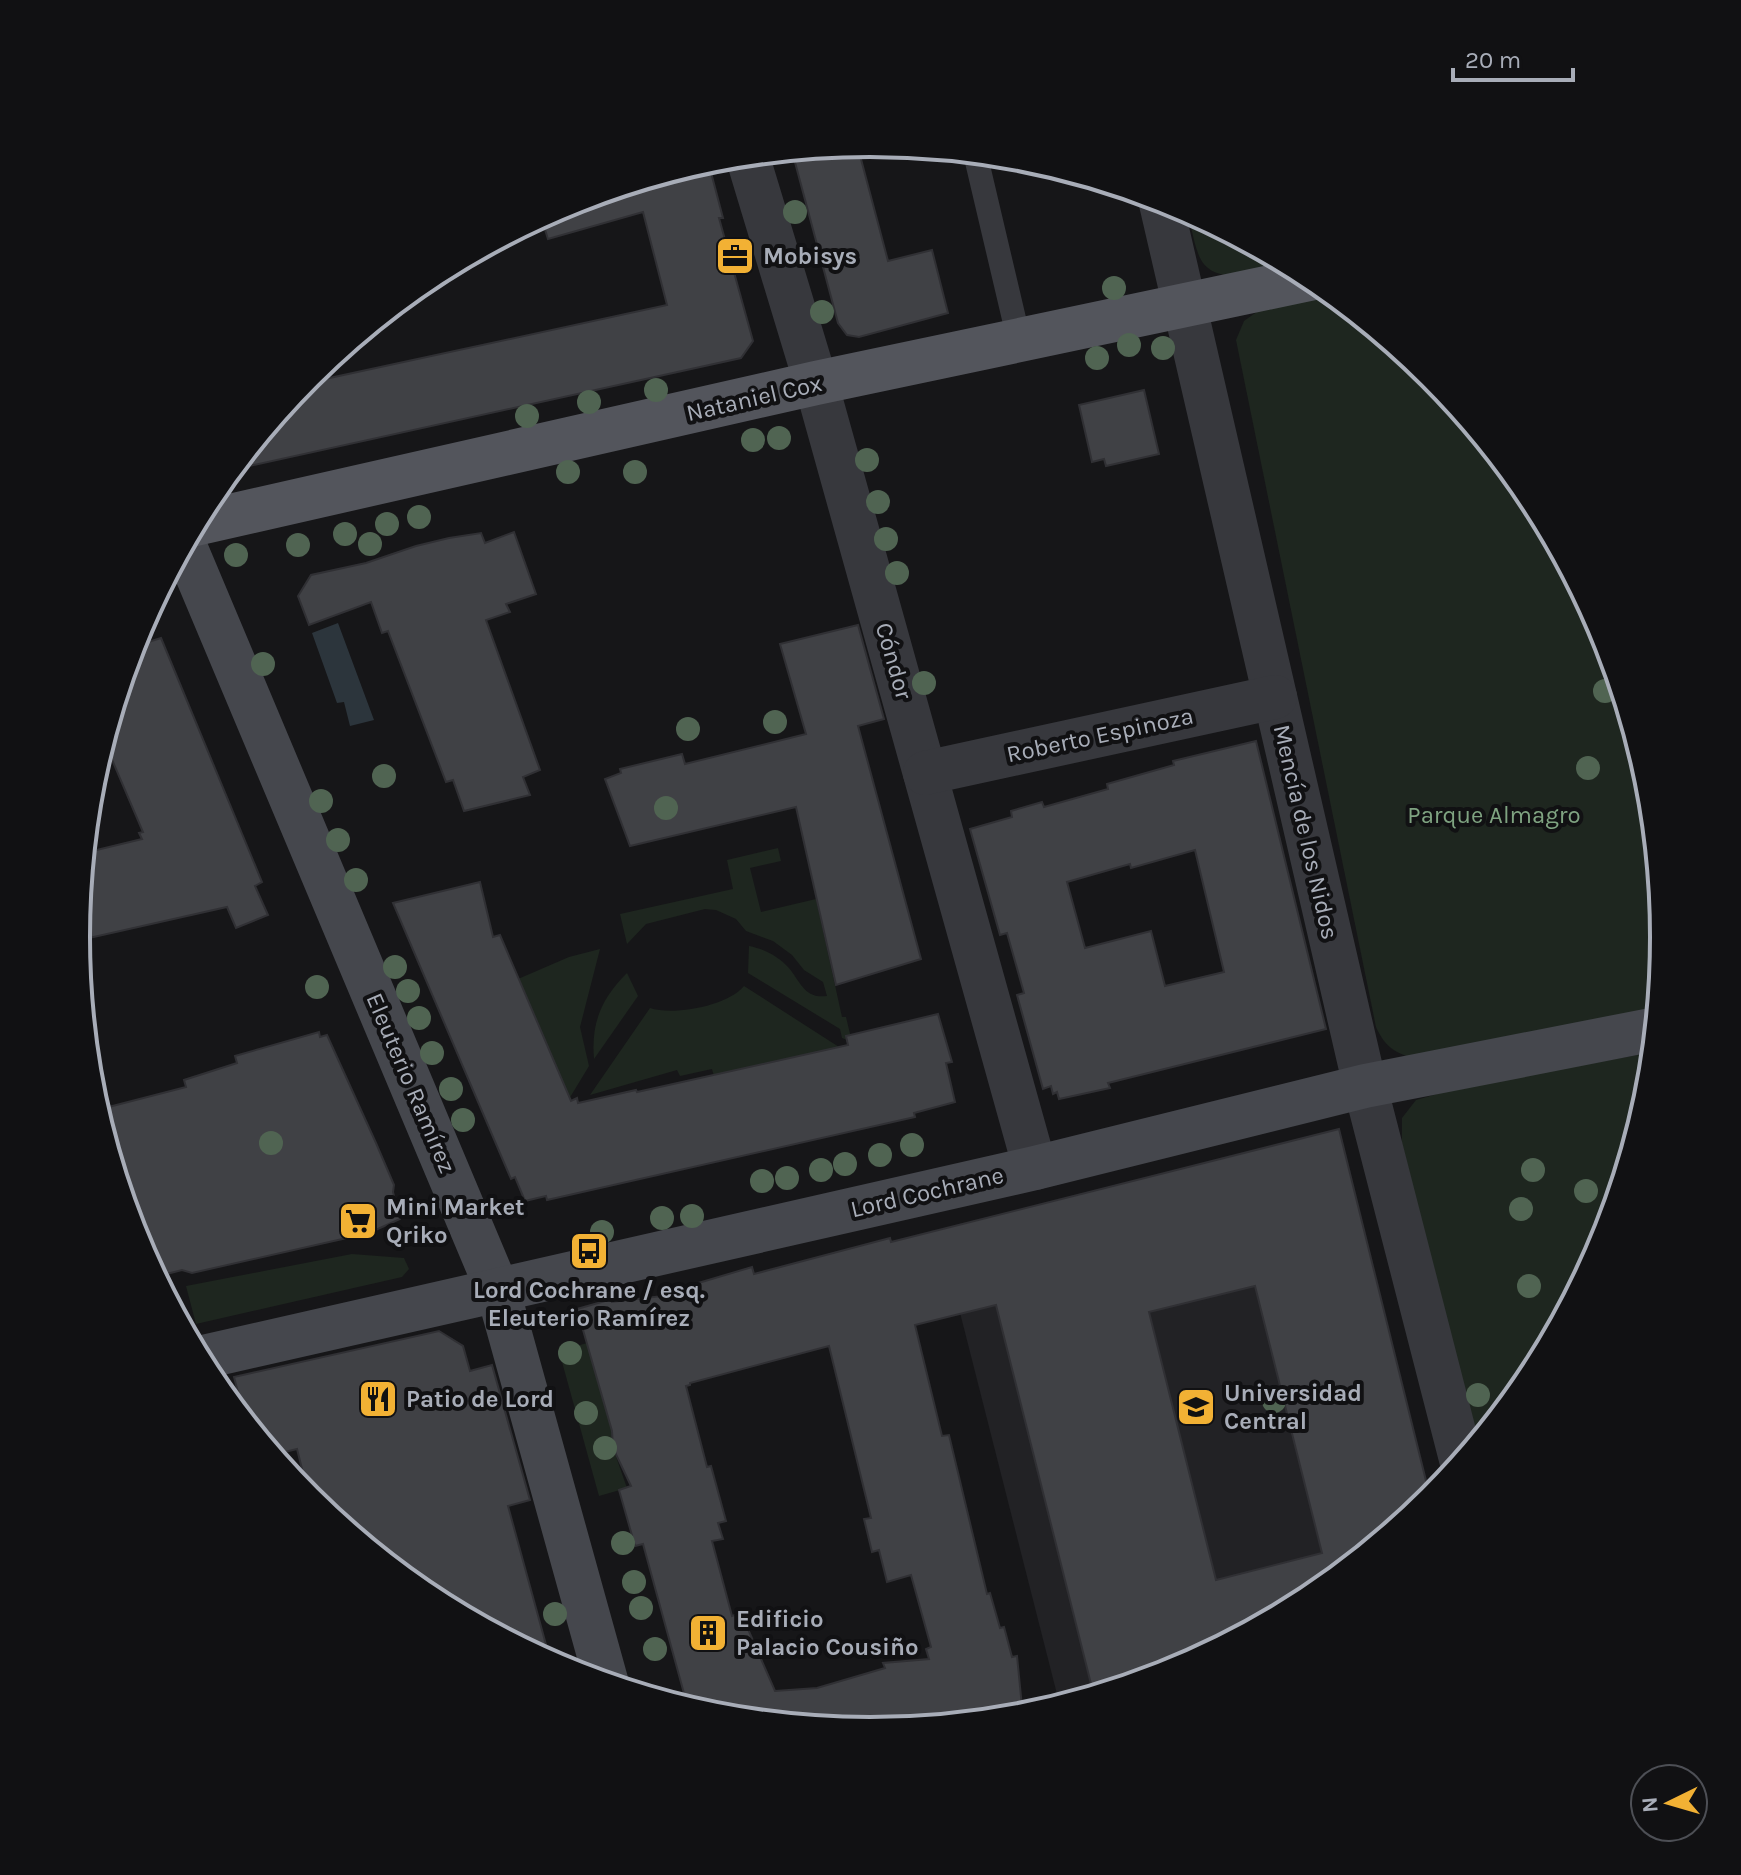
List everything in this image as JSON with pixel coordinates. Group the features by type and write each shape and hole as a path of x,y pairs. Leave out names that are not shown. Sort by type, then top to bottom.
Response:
{"main road":[{"name":"Nataniel Cox","path":"212,520 816,383 1294,282"}],"street":[{"name":"Cóndor","path":"751,167 816,383 1035,1168"},
{"name":"Mencía de los Nidos","path":"1163,214 1365,1086 1459,1450"},
{"name":"Eleuterio Ramírez","path":"189,557 498,1291 603,1671"},
{"name":"Roberto Espinoza","path":"925,773 1275,697"},
{"name":"Lord Cochrane","path":"212,1355 1035,1168 1365,1086 1645,1031"}],"lane":[{"path":"978,165 1019,340"}],"shaded area":[{"path":"338,623 374,720 350,726 344,702 337,703 312,633"},
{"name":"Universidad Central","path":"1339,1129 1427,1484 1346,1557 1261,1613 1169,1659 1121,1677 1057,1695 939,1230"}],"green space":[{"path":"1191,226 1271,268 1237,275 1214,272 1204,265"},
{"name":"Parque Almagro","path":"1317,298 1346,318 1422,386 1457,423 1490,462 1546,547 1592,639 1610,687 1636,785 1649,886 1651,938 1647,1010 1413,1058 1400,1054 1382,1039 1376,1027 1236,340 1244,321 1258,311"},
{"path":"778,848 781,861 750,868 761,912 816,899 842,1017 846,1017 852,1042 842,1038 840,1029 748,973 749,946 780,960 808,992 827,996 823,982 804,970 792,955 773,941 746,931 736,919 716,910 705,909 646,924 627,944 620,914 733,889 727,860"},
{"path":"600,949 580,1027 589,1066 569,1099 518,979 569,957"},
{"path":"627,973 638,996 594,1059 594,1034 600,1012 610,992"},
{"path":"744,986 839,1047 743,1069 715,1080 712,1069 680,1076 677,1070 590,1095 650,1008 672,1011 700,1008 726,999"},
{"path":"1642,1054 1624,1140 1592,1236 1546,1328 1490,1413 1474,1432 1402,1143 1402,1118 1416,1100 1465,1086"},
{"path":"352,1254 404,1258 409,1269 402,1277 196,1324 186,1286"},
{"path":"587,1343 612,1431 613,1448 627,1488 599,1496 559,1351"}],"building":[{"path":"861,157 888,261 932,250 948,313 859,337 847,335 838,323 795,161"},
{"path":"711,174 723,218 719,218 753,341 741,358 248,466 327,379 667,305 643,212 548,239 545,228 572,216 620,198"},
{"path":"1144,390 1159,454 1106,466 1104,459 1092,462 1079,405"},
{"path":"514,532 536,594 506,604 510,612 486,620 540,770 523,777 530,795 464,811 453,780 446,782 388,631 382,633 371,602 309,625 298,596 311,575 366,563 449,538 481,533 485,543"},
{"path":"858,625 884,719 858,726 921,959 836,985 796,807 630,846 605,779 621,773 620,769 682,754 685,764 806,734 780,644"},
{"path":"161,638 262,882 255,886 268,915 236,928 227,907 90,938 96,850 142,839 139,833 143,832 111,758 131,687 148,642"},
{"path":"1256,741 1326,1029 1108,1083 1110,1088 1059,1099 1057,1092 1053,1094 1051,1086 1043,1089 1017,995 1024,993 1007,933 1000,935 970,829 1012,817 1011,811 1042,802 1044,807 1108,789 1107,784 1174,765 1173,761","holes":["1195,850 1224,972 1165,986 1151,931 1085,948 1067,882"]},
{"path":"480,882 493,937 500,935 571,1101 577,1098 578,1103 637,1092 848,1045 846,1036 938,1014 952,1062 946,1063 955,1102 914,1113 915,1117 547,1200 546,1196 525,1201 515,1177 511,1179 393,903"},
{"path":"319,1032 320,1037 327,1035 394,1185 400,1219 369,1233 192,1273 182,1270 166,1274 131,1188 109,1107 186,1087 184,1080 237,1063 235,1056"},
{"path":"1339,1129 1427,1484 1346,1557 1261,1613 1169,1659 1091,1686 996,1305 915,1325 942,1436 949,1435 987,1594 990,1593 1000,1628 1004,1627 1012,1657 1017,1656 1022,1703 922,1716 870,1718 769,1711 684,1695 643,1544 635,1546 619,1490 631,1486 613,1448 612,1431 577,1309 612,1299 612,1302 697,1292 695,1284 752,1267 754,1274 890,1238 891,1242","holes":["1255,1286 1322,1553 1216,1580 1149,1312","829,1346 871,1518 864,1519 872,1552 879,1550 887,1582 911,1575 931,1647 926,1649 929,1659 883,1663 885,1668 817,1688 775,1691 741,1613 732,1616 712,1541 723,1539 718,1523 726,1521 711,1466 707,1467 686,1386"]},
{"path":"439,1331 463,1346 470,1371 492,1365 530,1500 508,1506 547,1648 480,1613 437,1586 395,1557 356,1524 303,1472 297,1449 284,1452 251,1413 239,1395 234,1377"}],"place":[{"name":"Mobisys","path":"735,256"},
{"name":"Mini Market Qriko","path":"358,1221"},
{"name":"Lord Cochrane / esq. Eleuterio Ramírez","path":"589,1251"},
{"name":"Patio de Lord","path":"378,1399"},
{"name":"Universidad Central","path":"1196,1407"},
{"name":"Edificio Palacio Cousiño","path":"708,1633"}]}
